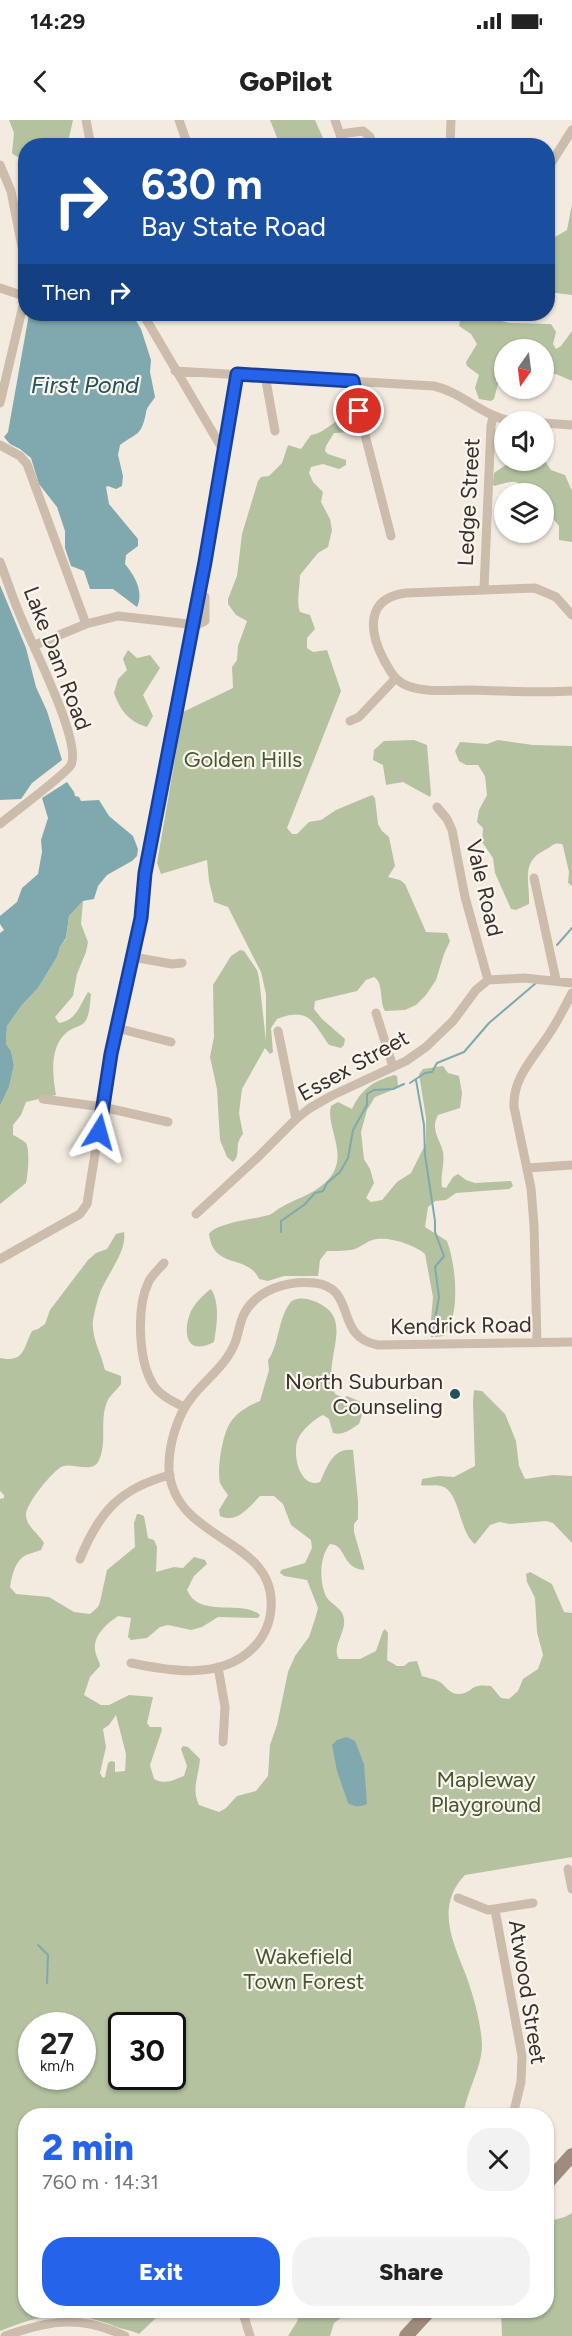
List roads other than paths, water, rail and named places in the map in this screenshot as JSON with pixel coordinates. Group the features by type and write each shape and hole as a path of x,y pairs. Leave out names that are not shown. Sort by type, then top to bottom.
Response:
{"street":[{"path":"86,120 89,138"},
{"path":"179,120 185,138"},
{"path":"335,120 341,138"},
{"path":"451,138 452,120"},
{"path":"555,157 572,130"},
{"path":"340,134 363,131 370,138"},
{"path":"0,165 11,191 18,226"},
{"path":"0,288 18,292"},
{"path":"0,403 19,321"},
{"path":"147,321 223,450"},
{"path":"175,371 438,387 493,417"},
{"path":"0,1259 80,1214 85,1208 117,1028 142,908 146,867 198,594 234,374"},
{"path":"265,375 275,431"},
{"path":"353,381 391,536"},
{"name":"Ledge Street","path":"484,589 493,417"},
{"path":"554,424 572,425"},
{"path":"0,445 20,456 27,464 86,624"},
{"name":"Lake Dam Road","path":"0,562 24,625 35,645 72,746 72,760 68,769 0,824"},
{"path":"572,615 556,597 539,588 403,593 390,598 383,604 374,618 372,631 395,679 408,686 438,690 572,691"},
{"path":"35,645 86,624 118,616 192,626"},
{"path":"350,721 361,715 395,679"},
{"name":"Vale Road","path":"437,807 447,819 452,830 465,897 488,980"},
{"path":"534,878 556,980"},
{"path":"133,957 172,964 182,963"},
{"path":"488,980 510,978 572,982"},
{"name":"Essex Street","path":"196,1214 258,1158 296,1119 332,1096 412,1057 437,1037 458,1016 476,990 488,980"},
{"path":"537,1343 534,1225 514,1092 521,1076 555,1026 572,993"},
{"path":"376,1013 393,1067"},
{"path":"117,1028 171,1042"},
{"path":"278,1031 296,1119"},
{"path":"43,1099 103,1107 168,1122"},
{"path":"527,1168 572,1165"},
{"path":"164,1263 151,1278 144,1298 141,1329 142,1351 154,1386 166,1397 184,1407"},
{"name":"Kendrick Road","path":"130,1663 176,1671 218,1667 241,1657 262,1638 271,1614 271,1591 266,1577 254,1560 220,1539 191,1514 179,1498 170,1476 172,1444 184,1407 230,1354 248,1308 260,1296 289,1284 317,1283 335,1291 343,1304 352,1330 360,1339 370,1344 415,1346 572,1342"},
{"path":"80,1559 93,1529 111,1505 135,1487 170,1476"},
{"path":"218,1667 225,1707 223,1742"},
{"path":"568,1869 572,1889"},
{"path":"458,1898 481,1908 495,1910 533,1903"},
{"name":"Atwood Street","path":"495,1910 522,2056 521,2082 515,2108"},
{"path":"554,2175 572,2155"},
{"path":"244,2318 250,2336"},
{"path":"413,2334 424,2318"},
{"path":"5,2336 38,2325 65,2321 90,2324 125,2336"}],"water":[{"name":"First Pond","path":"28,321 136,321 151,360 150,372 155,397 147,409 140,430 120,445 118,455 123,476 122,486 116,489 106,487 109,504 138,539 138,546 126,555 125,564 139,590 137,607 113,589 90,589 84,571 71,566 65,548 65,531 57,507 39,484 31,458 10,444 4,437 8,432"},
{"path":"0,585 26,648 36,687 47,711 62,760 32,783 21,799 0,800"},
{"path":"67,782 75,796 81,801 99,800 109,816 133,836 138,849 137,856 107,875 98,886 94,899 83,901 69,916 66,938 57,957 38,988 7,1026 6,1044 11,1051 14,1065 9,1087 0,1106 0,933 4,930 0,924 0,916 17,902 22,888 38,874 42,852 41,840 48,818 42,798"},
{"path":"347,1737 355,1741 364,1764 367,1804 362,1806 348,1803 337,1771 332,1745 337,1740"}],"waterway":[{"path":"557,945 572,928"},
{"path":"410,1083 425,1073 432,1072 437,1063 464,1052 489,1023 536,983"},
{"path":"416,1080 424,1125 425,1155 435,1232 444,1256 435,1267 439,1297 432,1336"},
{"path":"281,1232 281,1221 304,1205 315,1193 323,1191 327,1183 340,1172 348,1158 353,1130 367,1105 367,1094 374,1090 393,1089 404,1084"},
{"path":"38,1945 48,1955 47,1983"}],"place":[{"name":"North Suburban Counseling","path":"455,1394"}],"park label":[{"name":"Golden Hills","path":"243,759"},
{"name":"Mapleway Playground","path":"486,1792"},
{"name":"Wakefield Town Forest","path":"304,1968"}]}
